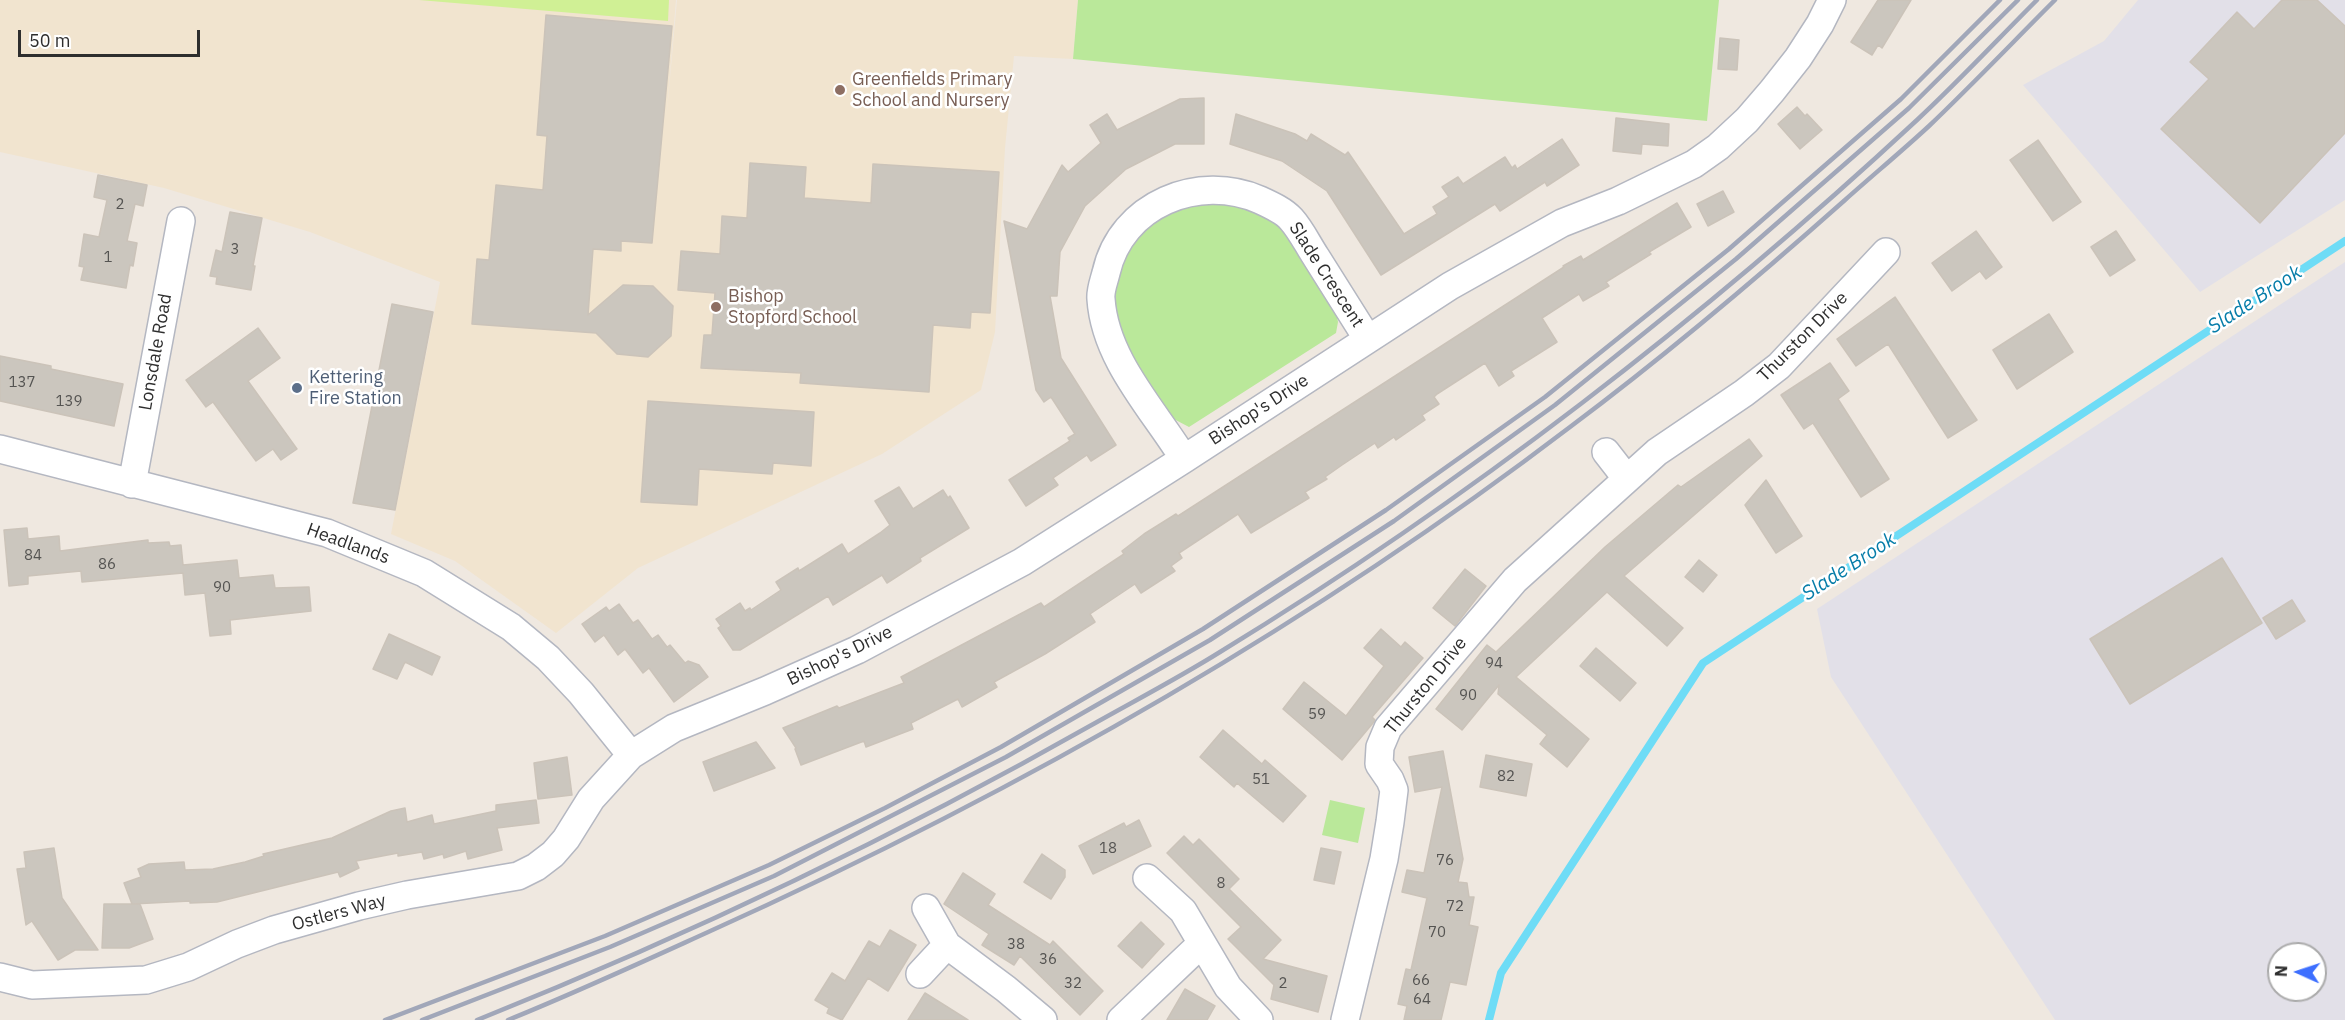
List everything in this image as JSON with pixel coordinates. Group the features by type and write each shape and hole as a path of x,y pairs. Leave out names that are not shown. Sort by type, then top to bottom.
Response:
{"street":[{"name":"Bishop's Drive","path":"632,755 674,728 857,650 1012,567 1184,459 1450,286 1562,223 1618,201 1695,164 1718,147 1747,120 1772,91 1820,24 1832,0"},
{"name":"Slade Crescent","path":"1184,459 1119,360 1105,325 1101,297 1108,263 1122,236 1146,210 1175,196 1204,189 1229,190 1248,194 1270,204 1290,218 1368,338"},
{"name":"Lonsdale Road","path":"132,484 181,220"},
{"name":"Thurston Drive","path":"1345,1020 1384,859 1390,822 1394,790 1379,764 1380,747 1388,728 1515,580 1657,452 1744,393 1779,366 1886,252"},
{"name":"Headlands","path":"0,449 327,533 424,573 511,627 548,658 581,693 632,755"},
{"path":"1606,452 1627,479"},
{"name":"Ostlers Way","path":"0,977 40,985 146,980 188,968 237,944 274,930 359,906 407,895 518,876 536,867 553,854 566,839 591,799 632,755"},
{"path":"1147,878 1183,911 1228,987 1259,1020"},
{"path":"926,908 947,945 1006,989 1042,1020"},
{"path":"1121,1020 1201,944"},
{"path":"920,974 947,945"}],"shaded area":[{"name":"Bishop Stopford School","path":"0,0 676,0 666,122 677,0 1078,0 1073,59 1014,56 1005,148 995,332 981,390 882,454 638,568 556,633 455,561 391,534 440,282 310,232 164,188 0,152"},
{"path":"2138,0 2345,0 2345,200 2200,292 2023,85 2104,41"},
{"path":"2345,262 2345,1020 2055,1020 1831,677 1817,609"}],"green space":[{"path":"419,0 669,0 668,21"},
{"path":"1078,0 1719,0 1707,121 1073,59"},
{"path":"1219,199 1261,212 1288,233 1336,312 1338,322 1336,333 1189,427 1170,417 1128,354 1113,307 1117,267 1139,231 1183,204"},
{"path":"1330,800 1365,808 1358,843 1322,835"}],"building":[{"path":"1878,0 1911,0 1882,48 1878,45 1872,55 1851,42"},
{"path":"2282,0 2317,0 2345,26 2345,133 2260,223 2161,129 2209,79 2190,62 2237,12 2254,29"},
{"path":"546,15 672,26 652,243 621,241 621,251 593,249 588,315 623,285 653,286 673,306 671,336 648,357 617,354 596,333 472,324 477,259 489,260 496,185 543,190 547,136 537,135"},
{"path":"1720,38 1739,40 1737,70 1718,69"},
{"path":"1204,98 1204,144 1175,144 1126,169 1085,206 1060,252 1057,296 1050,296 1061,358 1116,445 1091,461 1087,455 1053,478 1058,485 1026,506 1009,480 1070,441 1068,438 1075,434 1051,397 1044,402 1036,390 1004,221 1027,229 1062,165 1068,172 1101,143 1090,125 1107,114 1117,130 1180,99"},
{"path":"1797,107 1822,130 1800,149 1778,124"},
{"path":"1236,114 1295,134 1307,141 1311,134 1345,155 1348,152 1404,234 1437,214 1433,207 1449,197 1442,187 1458,177 1463,184 1505,157 1512,168 1515,165 1517,169 1562,139 1579,165 1547,186 1545,182 1500,211 1495,204 1381,275 1327,191 1282,161 1230,144"},
{"path":"1616,118 1669,124 1668,146 1642,144 1641,154 1613,151"},
{"path":"2038,140 2081,202 2053,221 2010,160"},
{"name":"Bishop Stopford School","path":"750,163 806,167 804,198 871,203 873,164 999,172 990,313 971,312 970,328 933,325 929,392 800,383 801,373 701,368 704,335 712,335 715,293 678,290 681,251 720,254 722,216 747,218"},
{"path":"98,175 147,185 143,206 135,204 127,241 137,243 126,288 81,280 84,267 79,266 84,234 99,237 107,200 94,197"},
{"path":"1723,191 1734,212 1708,226 1697,204"},
{"path":"1677,203 1691,227 1649,252 1651,254 1606,282 1609,286 1583,301 1579,294 1542,318 1557,342 1511,371 1514,376 1499,386 1485,363 1437,394 1434,397 1439,404 1422,415 1425,420 1396,440 1394,437 1378,448 1375,443 1342,465 1325,477 1327,479 1305,492 1309,498 1251,533 1238,514 1179,553 1182,558 1171,566 1175,571 1141,593 1135,584 1090,614 1095,622 1045,654 994,682 997,687 962,707 958,699 911,723 913,729 866,747 864,741 801,765 796,748 783,728 904,683 901,677 1041,603 1044,607 1124,554 1122,551 1144,534 1176,514 1178,516 1563,266 1581,256 1583,260"},
{"path":"230,212 262,218 251,290 216,284 217,277 210,276 216,250 222,252"},
{"path":"1976,231 2002,267 1986,279 1980,271 1952,291 1932,263"},
{"path":"2116,231 2135,260 2110,276 2091,247"},
{"path":"1895,297 1977,420 1948,438 1888,344 1856,366 1837,339"},
{"path":"392,304 433,312 395,510 353,503"},
{"path":"2049,314 2073,352 2017,389 1993,350"},
{"path":"258,328 280,358 248,381 297,449 281,460 273,449 256,461 213,402 206,407 186,380"},
{"path":"0,356 123,384 114,426 0,401"},
{"path":"1830,363 1849,391 1838,399 1889,479 1861,497 1813,423 1804,429 1781,395"},
{"path":"648,401 814,412 811,466 773,463 772,474 699,469 697,505 641,502"},
{"path":"1749,439 1762,456 1624,576 1683,628 1667,646 1607,592 1516,677 1589,739 1567,767 1540,744 1547,735 1498,694 1499,685 1462,730 1436,709 1487,645 1496,652 1605,547 1678,485 1681,487"},
{"path":"1766,480 1802,536 1776,553 1745,505"},
{"path":"899,487 913,509 943,490 948,498 950,496 969,528 920,558 921,561 887,583 882,575 833,605 828,596 740,650 733,650 718,628 721,626 716,619 740,603 745,611 750,608 751,610 781,590 776,582 798,568 799,571 842,544 848,554 880,533 890,525 875,501"},
{"path":"27,528 28,539 59,536 60,551 148,540 148,543 169,542 170,546 181,545 183,565 237,560 239,578 273,575 275,588 309,587 311,611 230,620 231,634 210,636 205,593 185,595 183,573 82,582 81,571 28,576 28,584 9,586 4,530"},
{"path":"2222,558 2262,623 2130,704 2090,639"},
{"path":"1699,560 1717,575 1703,592 1685,577"},
{"path":"1465,569 1486,586 1455,626 1433,608"},
{"path":"2292,600 2305,621 2276,639 2263,618"},
{"path":"619,604 633,623 638,620 652,639 658,635 667,647 670,645 685,663 688,661 699,665 708,677 674,702 649,668 643,673 625,649 618,655 604,635 595,642 582,624 606,607 609,611"},
{"path":"1381,629 1401,647 1405,642 1423,658 1372,717 1375,720 1373,723 1342,760 1283,709 1304,682 1346,716 1384,666 1364,648"},
{"path":"389,634 440,657 432,675 405,662 397,679 373,669"},
{"path":"1596,648 1636,683 1620,701 1580,666"},
{"path":"1223,730 1262,764 1265,760 1306,796 1283,822 1237,783 1234,787 1200,757"},
{"path":"756,742 775,768 714,791 703,762"},
{"path":"1443,751 1463,859 1458,882 1467,883 1469,897 1474,897 1469,925 1478,927 1466,985 1450,982 1441,1020 1404,1020 1407,1006 1398,1004 1406,969 1411,970 1427,898 1402,892 1407,870 1424,873 1442,787 1415,792 1409,757"},
{"path":"1486,755 1532,764 1526,796 1480,787"},
{"path":"567,757 572,795 538,799 534,763"},
{"path":"536,800 539,823 497,828 502,850 468,859 466,851 444,858 443,854 424,859 422,852 398,856 398,853 356,861 359,868 340,877 338,872 217,902 132,904 124,883 141,877 138,869 149,864 184,862 185,870 213,869 245,862 264,856 263,854 332,838 391,811 405,808 407,822 432,815 434,824 496,811 496,805"},
{"path":"1139,820 1151,846 1093,874 1079,846 1124,823 1126,827"},
{"path":"1184,836 1193,845 1199,839 1239,879 1229,889 1281,940 1263,959 1327,976 1318,1012 1271,999 1274,985 1228,939 1241,927 1167,853"},
{"path":"54,848 62,898 98,950 75,950 58,960 32,921 26,925 17,869 26,868 24,852"},
{"path":"1321,848 1341,852 1334,884 1314,880"},
{"path":"1042,854 1065,870 1065,877 1051,899 1024,882"},
{"path":"963,873 995,894 988,905 1050,945 1053,941 1103,991 1080,1015 1020,956 1014,965 982,945 989,934 944,904"},
{"path":"104,904 140,904 153,939 129,948 102,948"},
{"path":"1141,922 1164,944 1142,968 1118,946"},
{"path":"890,930 916,945 888,991 868,978 842,1020 827,1013 829,1008 815,1000 832,973 845,981 869,941 880,947"},
{"path":"1185,989 1215,1006 1207,1020 1167,1020"},
{"path":"925,993 941,1003 968,1020 908,1020"}],"waterway":[{"name":"Slade Brook","path":"1489,1020 1501,973 1703,663 2345,241"}],"railway":[{"path":"385,1020 605,936 769,865 1001,747 1203,629 1386,510 1545,397 1729,249 1901,99 2000,0"},
{"path":"422,1020 610,947 774,876 1006,757 1210,640 1394,521 1555,405 1736,259 1909,108 2018,0"},
{"path":"477,1020 636,953 870,844 1022,764 1174,679 1312,594 1493,469 1668,335 1753,265 1917,120 2037,0"},
{"path":"508,1020 706,933 932,825 1152,705 1260,640 1366,572 1469,501 1570,427 1710,316 1929,126 2055,0"}],"place":[{"name":"Greenfields Primary School and Nursery","path":"840,90"},
{"name":"Bishop Stopford School","path":"716,307"},
{"name":"Kettering Fire Station","path":"297,388"}]}
